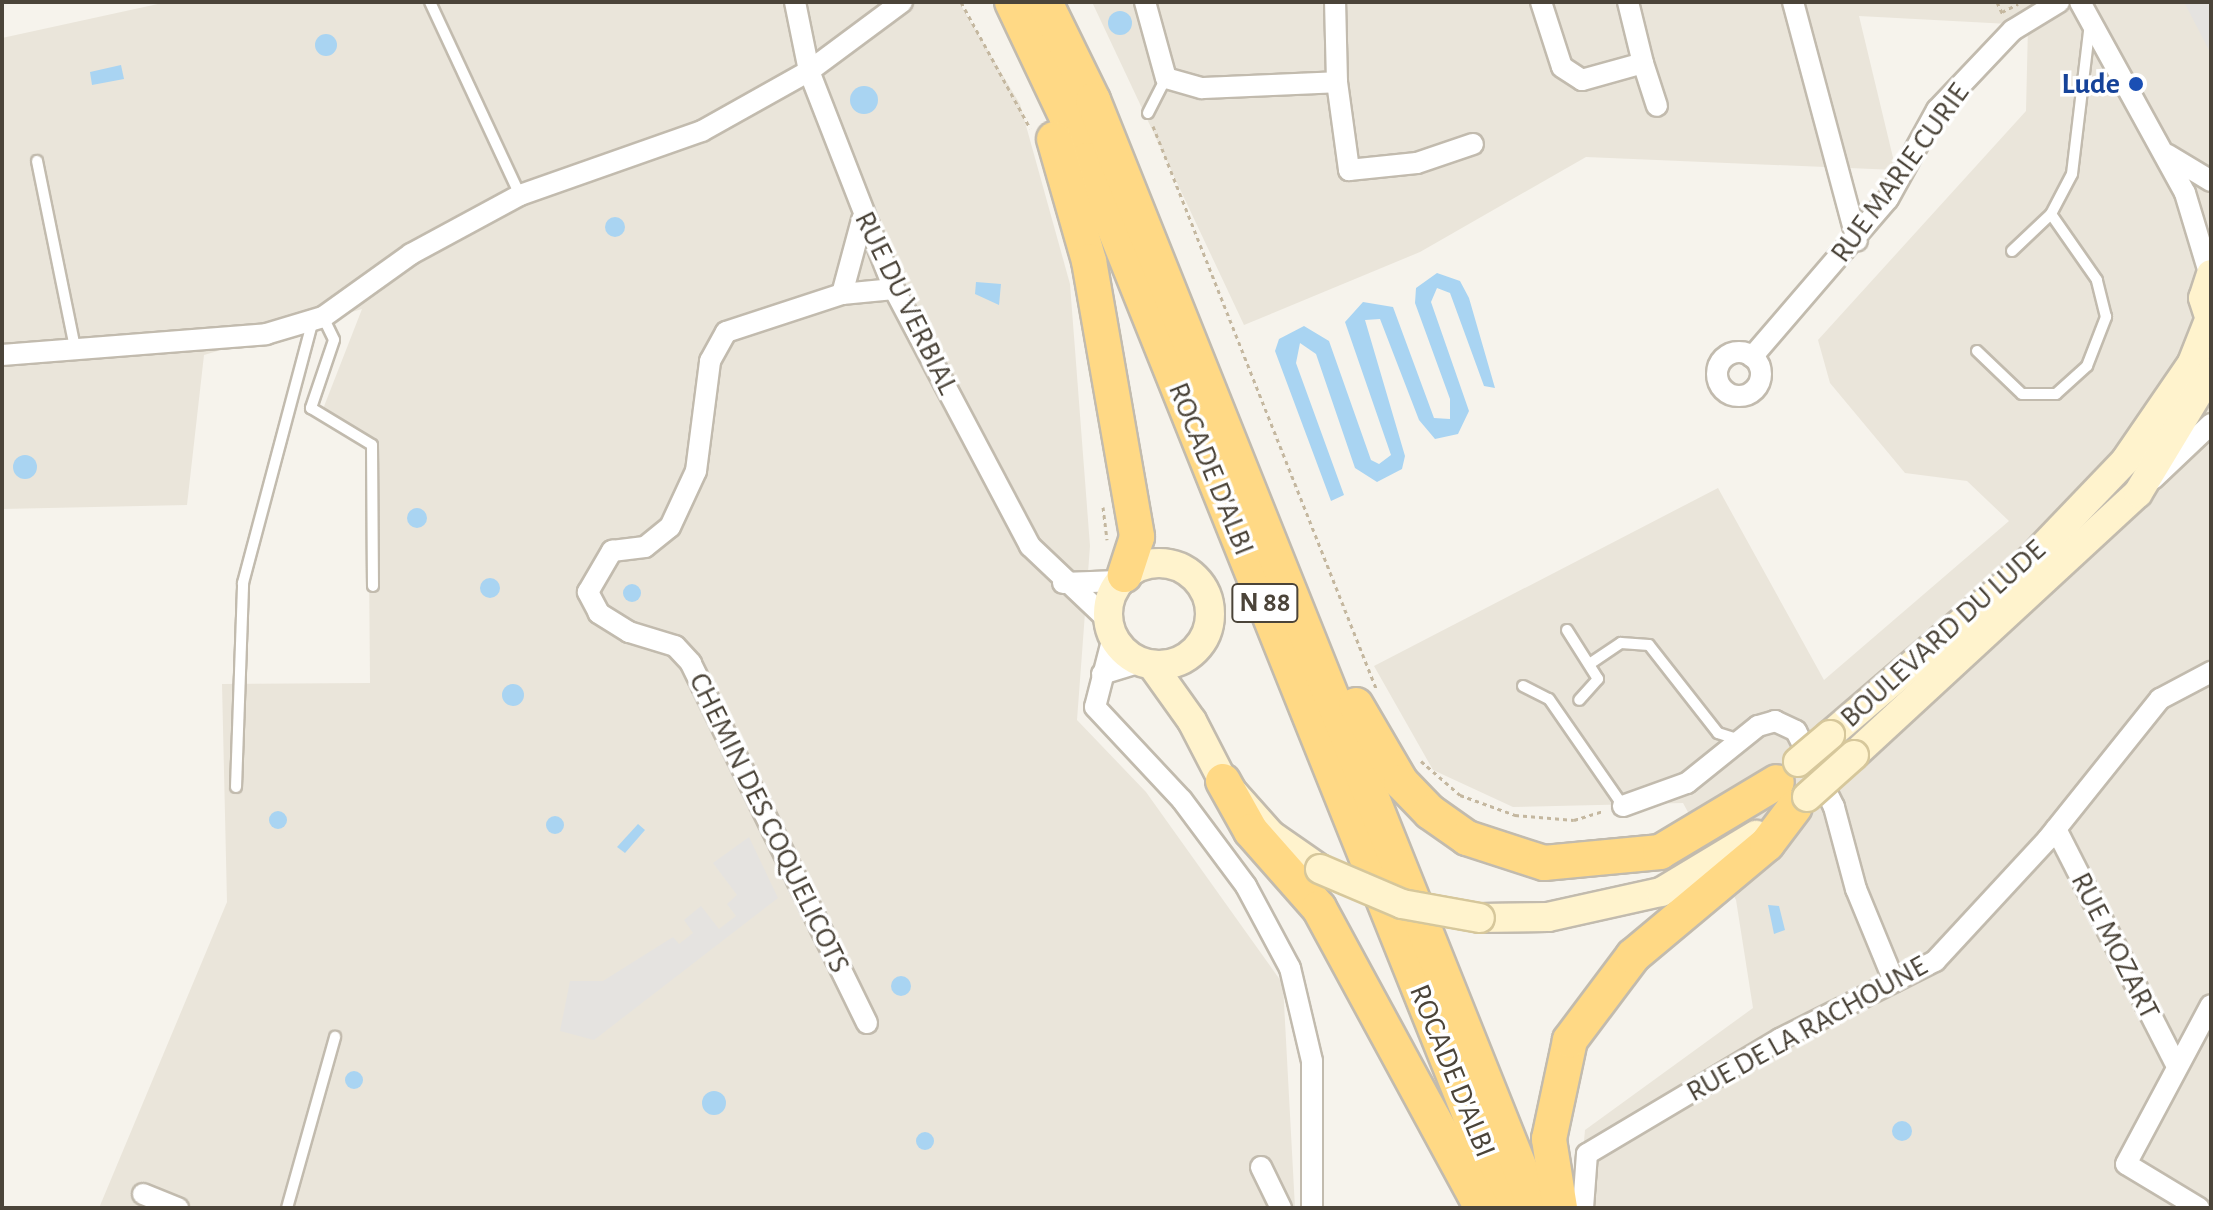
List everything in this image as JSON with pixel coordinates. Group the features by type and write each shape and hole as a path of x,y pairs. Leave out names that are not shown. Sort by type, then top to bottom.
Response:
{"highway":[{"path":"1010,2 1014,38 1069,177 1089,261 1137,537 1122,578"},
{"name":"ROCADE D'ALBI","path":"1010,2 1087,160 1507,1208"},
{"name":"ROCADE D'ALBI","path":"1045,2 1093,100 1536,1208"},
{"path":"1093,100 1225,386 1370,736 1430,812 1501,852 1586,864 1660,852 1794,787"},
{"path":"1223,781 1251,831 1319,908 1482,1208"},
{"path":"1560,1208 1549,1139 1570,1040 1633,956 1767,844 1794,787"}],"main road":[{"path":"2210,275 2203,298 2210,321"},
{"name":"BOULEVARD DU LUDE","path":"1794,787 1830,735 2011,580 2125,461 2192,363 2210,321"},
{"name":"BOULEVARD DU LUDE","path":"1146,664 1192,721 1223,781 1271,835 1320,869 1402,904 1480,918 1548,917 1625,900 1794,787 1854,755 2138,493 2211,372"},
{"path":"1192,721 1200,645 1210,613 1193,576 1155,562 1122,578 1110,629 1146,664 1179,661 1200,645"}],"street":[{"name":"RUE DU VERBIAL","path":"795,2 809,71 862,220 894,289 1030,546 1110,629"},
{"path":"2,355 266,334 318,318 411,254 520,195 702,131 809,71 902,2"},
{"path":"1145,2 1166,78 1202,88 1337,82"},
{"path":"1335,2 1337,82 1344,162 1357,173 1473,144"},
{"path":"1541,2 1562,67 1582,80 1643,63"},
{"path":"1628,2 1657,106"},
{"path":"1793,2 1857,241"},
{"name":"RUE MARIE CURIE","path":"1752,357 1857,241 1937,110 2013,30 2059,2"},
{"path":"2080,2 2185,193 2211,225"},
{"path":"2162,150 2211,181"},
{"path":"2185,193 2210,275"},
{"path":"842,294 862,220"},
{"name":"CHEMIN DES COQUELICOTS","path":"867,1023 691,663 675,646 629,632 599,613 588,592 612,551 645,547 670,527 696,471 710,361 726,332 842,294 894,289"},
{"name":"BOULEVARD DU LUDE","path":"2138,493 2211,424"},
{"path":"1063,583 1122,578"},
{"path":"1110,629 1095,707 1103,724 1182,800 1246,886 1290,968 1312,1061 1312,1208"},
{"path":"1102,674 1146,664"},
{"name":"RUE DE LA RACHOUNE","path":"1583,1208 1587,1154 1780,1039 1944,952 2056,829 2160,699 2211,672"},
{"path":"1623,806 1687,783 1736,739 1775,721 1796,731 1834,807 1856,889 1894,981"},
{"name":"RUE MOZART","path":"2056,829 2175,1063"},
{"name":"RUE MOZART","path":"2199,1208 2126,1164 2175,1063 2211,1005"},
{"path":"1261,1167 1281,1208"},
{"path":"143,1194 178,1208"}],"lane":[{"path":"430,2 520,195"},
{"path":"2012,251 2051,214 2072,174 2090,21"},
{"path":"1148,113 1166,78"},
{"path":"37,161 75,347"},
{"path":"1977,351 2022,394 2056,394 2087,366 2106,317 2097,280 2051,214"},
{"path":"318,318 334,340 311,408 372,445 373,586"},
{"path":"236,787 243,583 318,318"},
{"path":"1567,630 1591,663 1598,679 1579,700"},
{"path":"1591,663 1621,643 1649,645 1718,733 1736,739"},
{"path":"1523,686 1549,699 1623,806"},
{"path":"287,1208 335,1037"}],"path":[{"path":"961,2 1034,139"},
{"path":"1148,113 1383,702"},
{"path":"1103,501 1108,546"},
{"path":"1413,754 1460,795 1515,815 1574,820 1623,806"}],"shaded area":[{"path":"167,2 959,2 1020,104 1070,284 1090,546 1077,720 1146,792 1283,984 1295,1208 99,1208 227,902 222,684 370,683 368,447 323,409 362,309 204,355 187,505 2,509 2,38"},
{"path":"1092,2 2211,2 2211,1208 1578,1208 1585,1130 1753,1008 1736,900 1683,803 1513,807 1433,770 1374,666 1718,488 1824,680 2009,521 1967,481 1905,473 1830,383 1818,340 2026,111 2028,25 1859,16 1896,170 1586,157 1420,252 1244,325"},
{"path":"2184,2 2211,2 2211,54"},
{"path":"749,837 778,898 594,1040 560,1031 570,981 603,981 673,937 679,944 693,933 684,920 701,906 719,929 736,916 727,904 737,895 713,863"}],"water":[{"path":"1120,11 1131,18 1132,23 1125,34 1120,35 1109,28 1108,23 1115,12"},
{"path":"326,34 334,37 337,45 334,53 326,56 318,53 315,45 318,37"},
{"path":"121,65 124,79 92,85 90,72"},
{"path":"864,86 874,90 878,100 874,110 864,114 854,110 850,100 854,90"},
{"path":"615,217 622,220 625,227 622,234 615,237 608,234 605,227 608,220"},
{"path":"1437,273 1460,281 1469,298 1495,388 1484,386 1450,293 1437,288 1431,302 1469,411 1458,434 1435,439 1419,420 1380,319 1365,320 1405,456 1402,469 1377,482 1355,468 1316,354 1300,343 1296,363 1344,495 1331,501 1275,351 1279,339 1304,326 1329,341 1371,460 1379,464 1391,455 1345,322 1363,302 1393,307 1434,418 1450,419 1450,399 1415,303 1416,288"},
{"path":"976,282 1001,284 999,305 975,294"},
{"path":"25,455 34,458 37,467 34,476 25,479 16,476 13,467 16,458"},
{"path":"417,508 424,511 427,518 424,525 417,528 410,525 407,518 410,511"},
{"path":"490,578 497,581 500,588 497,595 490,598 483,595 480,588 483,581"},
{"path":"632,584 641,593 632,602 623,593"},
{"path":"513,684 521,687 524,695 521,703 513,706 505,703 502,695 505,687"},
{"path":"274,811 282,811 287,820 285,827 274,829 269,824 269,816"},
{"path":"551,816 559,816 564,825 562,832 551,834 546,829 546,821"},
{"path":"638,824 645,830 625,853 617,847"},
{"path":"1768,905 1779,906 1785,930 1774,934"},
{"path":"901,976 908,979 911,986 908,993 901,996 894,993 891,986 894,979"},
{"path":"354,1071 363,1080 354,1089 345,1080"},
{"path":"714,1091 725,1098 726,1103 719,1114 714,1115 703,1108 702,1103 709,1092"},
{"path":"1902,1121 1909,1124 1912,1131 1909,1138 1902,1141 1895,1138 1892,1131 1895,1124"},
{"path":"921,1132 929,1132 934,1141 932,1148 921,1150 916,1145 916,1137"}],"place":[{"name":"Lude","path":"2136,84"}]}
